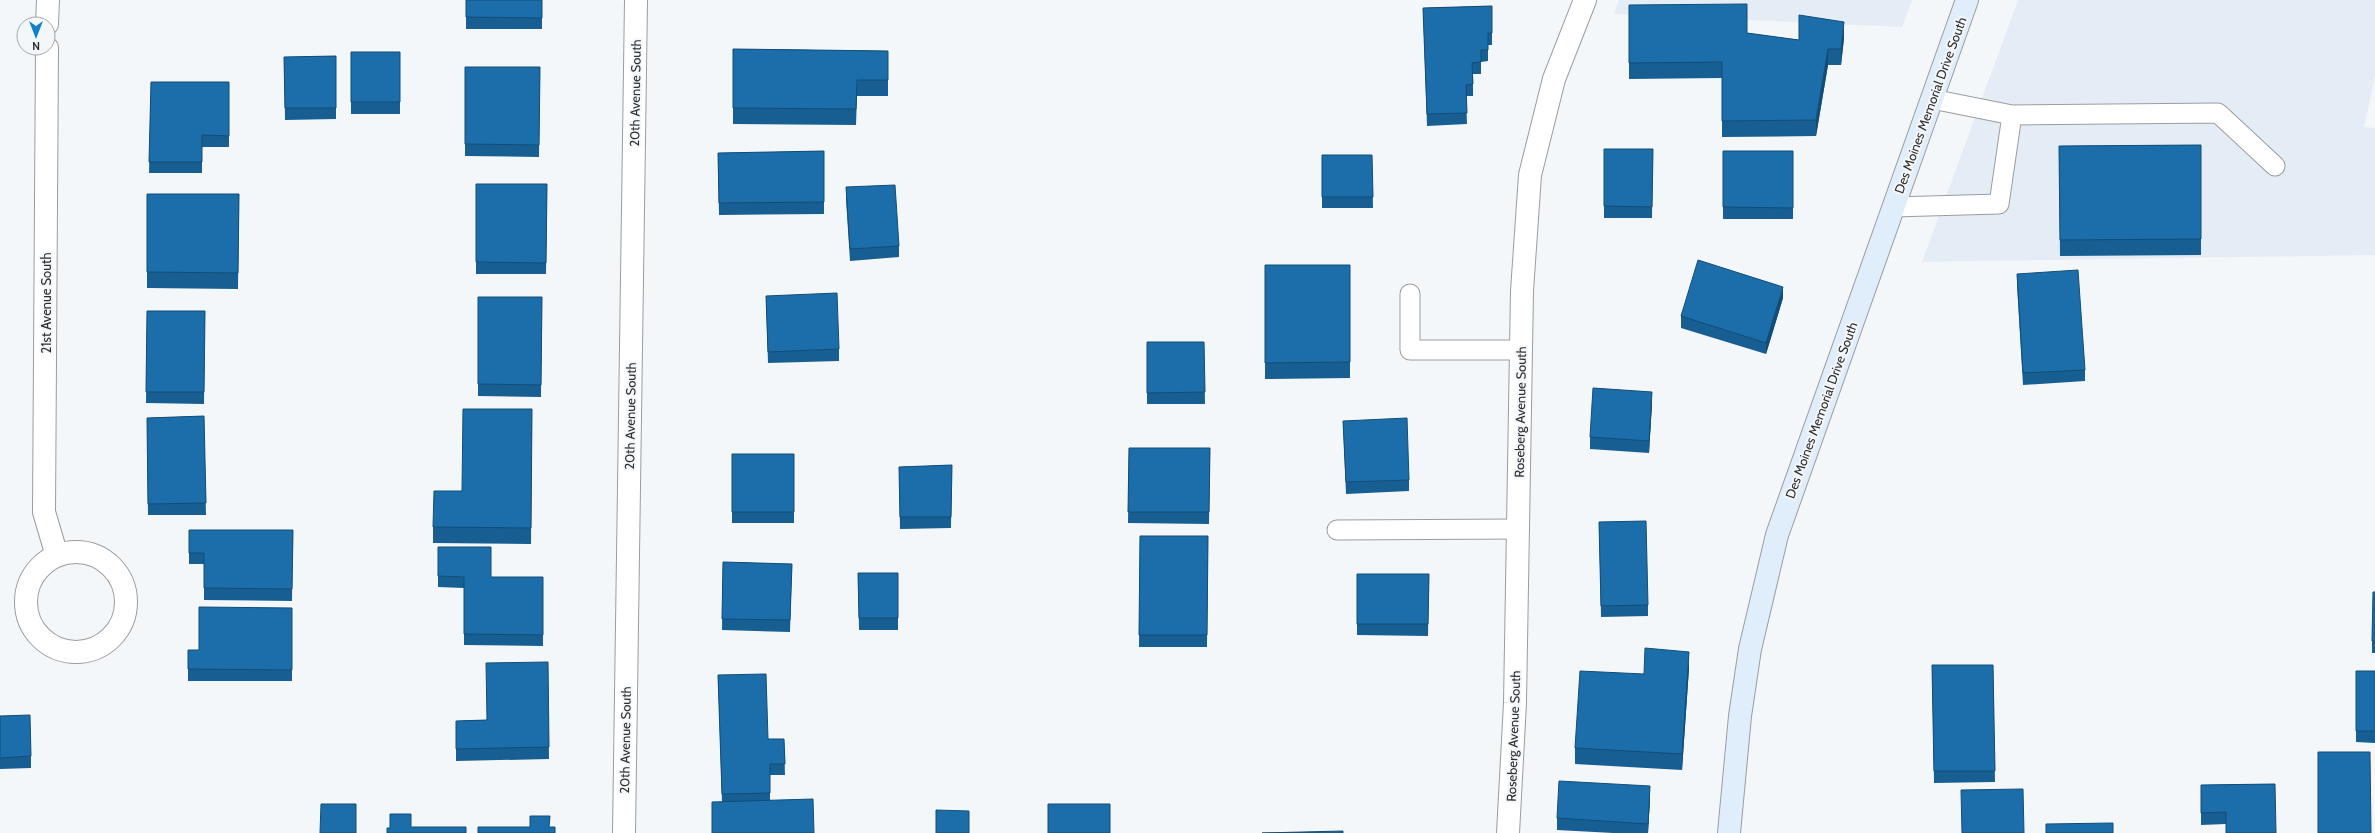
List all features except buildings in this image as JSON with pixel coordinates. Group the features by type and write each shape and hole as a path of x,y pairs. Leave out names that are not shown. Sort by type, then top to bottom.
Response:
{"main road":[{"name":"Des Moines Memorial Drive South","path":"1729,833 1740,716 1750,649 1777,535 1967,0"}],"street":[{"path":"48,0 48,16"},
{"name":"20th Avenue South","path":"624,833 636,0"},
{"name":"Roseberg Avenue South","path":"1508,833 1515,703 1522,291 1530,175 1554,79 1584,0"},
{"name":"21st Avenue South","path":"47,56 44,512 58,556"},
{"path":"74,552 91,554 106,561 118,573 125,589 126,605 122,621 114,636 100,646 84,651 63,650 53,646 40,636 30,623 27,608 27,591 33,576 44,564 58,556 74,552"}],"lane":[{"path":"1932,99 2012,115 2218,113 2275,166"},
{"path":"1894,207 1999,204 2012,115"},
{"path":"1410,294 1410,350 1521,350"},
{"path":"1337,530 1518,529"}],"shaded area":[{"path":"1619,0 1912,0 1902,27 1614,14"},
{"path":"2018,0 2375,0 2375,77 2364,127 2375,128 2375,255 1922,262"}]}
